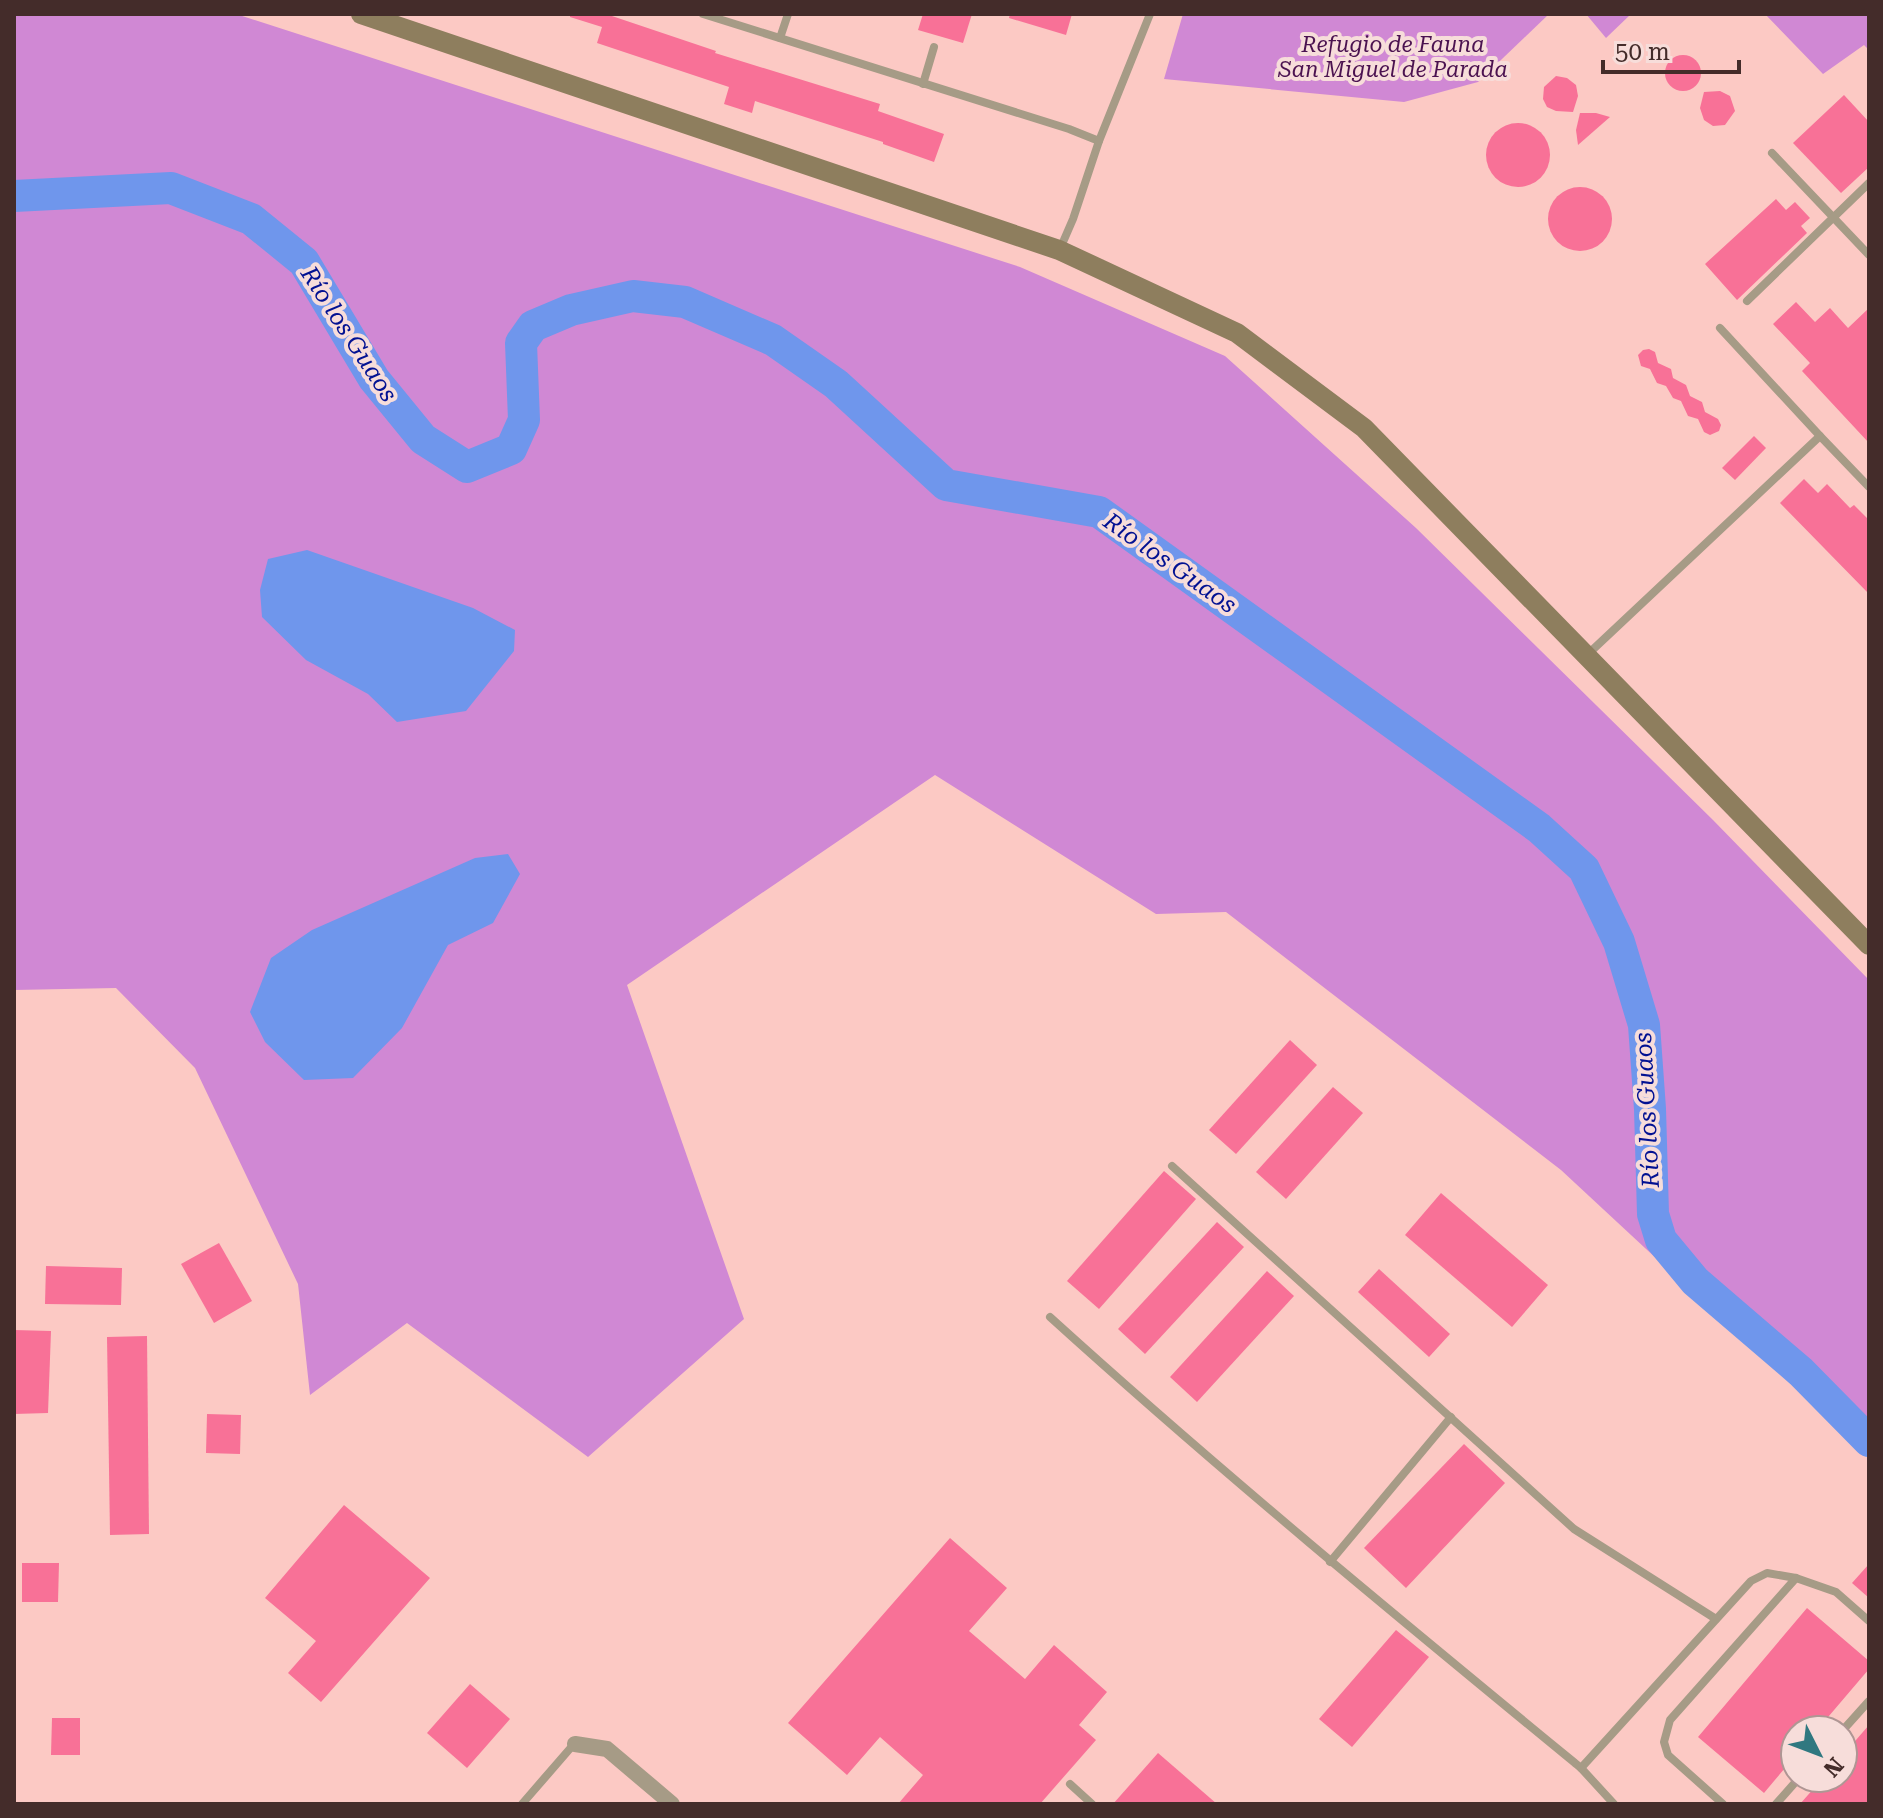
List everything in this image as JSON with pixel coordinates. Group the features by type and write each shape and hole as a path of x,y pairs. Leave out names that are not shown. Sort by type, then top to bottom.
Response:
{"street":[{"path":"361,14 1059,250 1237,333 1364,428 1869,945"},
{"path":"575,1744 607,1749 672,1804"}],"lane":[{"path":"703,14 1099,141"},
{"path":"780,38 788,14"},
{"path":"1059,250 1150,14"},
{"path":"923,84 934,47"},
{"path":"1772,153 1869,255"},
{"path":"1747,301 1869,183"},
{"path":"1720,328 1869,487"},
{"path":"1587,656 1820,436"},
{"path":"1172,1166 1574,1529 1716,1619"},
{"path":"1050,1317 1177,1432 1330,1562 1581,1768 1614,1804"},
{"path":"1330,1562 1451,1417"},
{"path":"1581,1768 1751,1581 1767,1573 1796,1578 1836,1592 1869,1621"},
{"path":"1723,1804 1668,1755 1664,1742 1670,1720 1796,1578"},
{"path":"522,1804 575,1744"},
{"path":"1070,1784 1092,1804"}],"green space":[{"path":"14,14 236,14 1020,267 1225,356 1416,528 1713,820 1869,980 1869,1456 1561,1170 1226,912 1156,914 935,775 627,985 744,1319 588,1457 407,1323 310,1395 298,1284 195,1068 116,988 14,990"},
{"name":"Refugio de Fauna San Miguel de Parada","path":"1183,14 1549,14 1478,82 1404,102 1164,79"},
{"path":"1586,14 1631,14 1606,38"},
{"path":"1765,14 1869,14 1869,50 1864,45 1823,74"}],"water":[{"path":"307,550 473,608 515,630 514,651 466,711 397,722 368,694 306,660 262,617 260,590 268,559"},
{"path":"508,854 520,874 493,923 448,945 402,1028 353,1078 304,1080 265,1042 250,1012 271,958 312,930 475,858"}],"building":[{"path":"570,14 606,14 715,53 880,104 878,111 944,134 934,162 883,142 755,101 752,113 724,104 729,87 597,43 602,27 570,17"},
{"path":"923,14 972,14 963,43 918,30"},
{"path":"1010,14 1072,14 1066,35 1009,18"},
{"path":"1683,55 1695,61 1701,73 1695,85 1683,91 1671,85 1665,73 1671,61"},
{"path":"1556,76 1567,78 1576,85 1578,96 1573,112 1556,111 1547,107 1543,99 1544,87"},
{"path":"1720,91 1730,96 1735,111 1725,125 1713,126 1704,120 1700,108 1704,92"},
{"path":"1844,95 1869,122 1869,167 1841,193 1793,143"},
{"path":"1580,113 1610,117 1578,145 1576,130"},
{"path":"1518,123 1536,129 1544,137 1550,155 1544,173 1536,181 1518,187 1500,181 1492,173 1486,155 1492,137 1500,129"},
{"path":"1580,187 1598,193 1606,201 1612,219 1606,237 1598,245 1580,251 1562,245 1554,237 1548,219 1554,201 1562,193"},
{"path":"1776,199 1786,210 1795,202 1810,218 1801,226 1807,233 1737,300 1705,264"},
{"path":"1796,302 1815,322 1830,308 1848,328 1869,308 1869,443 1802,371 1810,363 1773,324"},
{"path":"1649,349 1655,352 1658,363 1671,369 1673,378 1686,385 1690,396 1702,402 1705,412 1718,419 1721,425 1719,431 1710,435 1704,432 1698,419 1688,416 1681,401 1673,398 1666,386 1657,383 1650,369 1641,366 1638,355"},
{"path":"1754,436 1766,448 1735,480 1722,468"},
{"path":"1804,479 1818,493 1827,484 1850,508 1854,505 1869,520 1869,594 1780,503"},
{"path":"1290,1040 1317,1065 1236,1154 1209,1130"},
{"path":"1333,1087 1363,1113 1286,1199 1256,1172"},
{"path":"1164,1171 1196,1199 1099,1309 1067,1281"},
{"path":"1441,1193 1548,1285 1512,1327 1405,1235"},
{"path":"1217,1222 1244,1247 1145,1354 1118,1329"},
{"path":"219,1243 252,1301 214,1323 181,1264"},
{"path":"46,1266 122,1268 121,1305 45,1304"},
{"path":"1379,1269 1450,1334 1429,1357 1358,1292"},
{"path":"1267,1271 1294,1296 1197,1402 1170,1377"},
{"path":"14,1330 51,1331 48,1413 14,1414"},
{"path":"147,1336 149,1534 110,1535 107,1337"},
{"path":"207,1414 241,1415 240,1454 206,1453"},
{"path":"1464,1444 1505,1483 1406,1588 1364,1548"},
{"path":"344,1505 430,1578 321,1702 288,1673 316,1641 265,1598"},
{"path":"950,1538 1007,1588 969,1631 1025,1679 1054,1645 1107,1692 1079,1725 1096,1740 1040,1804 898,1804 923,1775 880,1737 847,1775 788,1723"},
{"path":"22,1563 59,1563 58,1602 22,1602"},
{"path":"1869,1564 1869,1598 1852,1583"},
{"path":"1807,1608 1869,1661 1869,1669 1831,1714 1779,1714 1779,1775 1764,1793 1698,1737"},
{"path":"1396,1630 1429,1657 1352,1747 1319,1719"},
{"path":"470,1684 510,1719 467,1768 427,1733"},
{"path":"52,1718 80,1718 80,1755 51,1755"},
{"path":"1869,1725 1869,1804 1800,1804 1809,1794 1859,1794 1859,1737"},
{"path":"1158,1753 1217,1804 1113,1804"}],"waterway":[{"name":"Río los Guaos","path":"14,196 171,188 251,219 304,262 374,379 423,439 467,467 511,449 524,420 521,343 533,326 571,310 633,296 685,302 773,340 836,384 946,485 1099,512 1539,828 1584,869 1619,942 1644,1025 1653,1214 1661,1240 1695,1281 1801,1372 1869,1441"}]}
